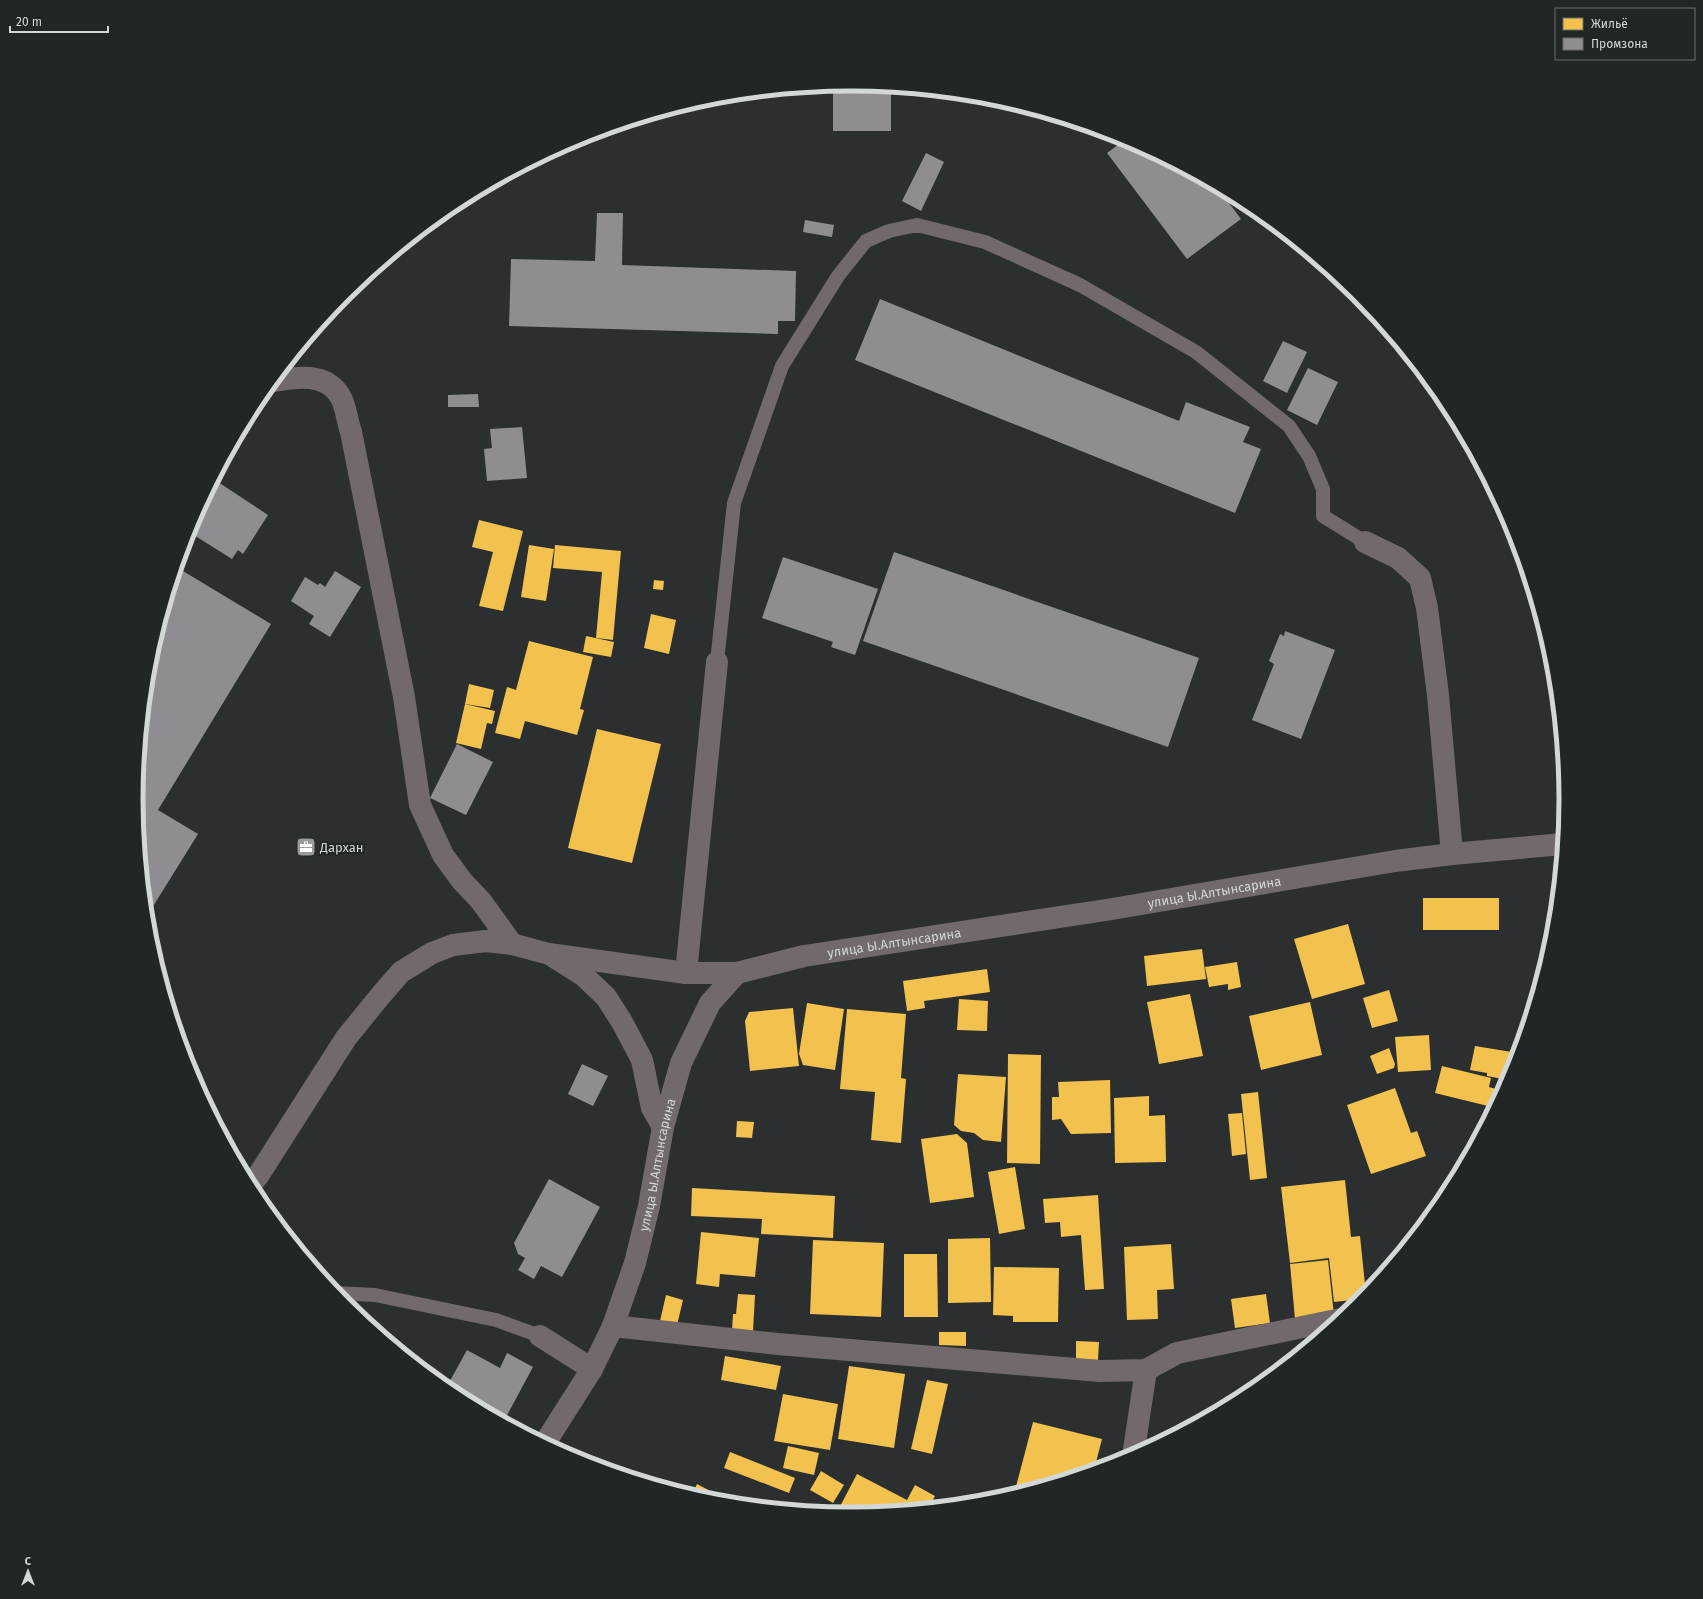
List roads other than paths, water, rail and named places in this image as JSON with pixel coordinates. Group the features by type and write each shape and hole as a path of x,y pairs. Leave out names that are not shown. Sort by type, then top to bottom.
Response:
{"street":[{"path":"280,380 304,377 320,380 330,385 340,396 350,432 404,697 420,806 443,855 462,881 481,901 512,944"},
{"path":"1365,542 1398,558 1420,578 1427,608 1438,695 1452,854"},
{"path":"686,973 717,662"},
{"name":"улица Ы.Алтынсарина","path":"547,1439 592,1369 613,1326 635,1263 649,1206 663,1127 682,1063 710,1003 737,973 804,956 1106,910 1396,861 1452,854 1558,844"},
{"path":"254,1180 346,1038 402,972 432,953 453,945 486,941 512,944 549,954 686,973 737,973"},
{"path":"549,954 584,976 606,997 622,1022 642,1060 652,1108 663,1127"},
{"path":"613,1326 778,1344 1100,1371 1146,1370 1177,1353 1330,1321"},
{"path":"540,1336 592,1369"},
{"path":"1134,1449 1146,1370"}],"lane":[{"path":"717,662 734,503 782,366 838,276 866,241 889,231 917,225 985,242 1080,285 1196,352 1289,426 1310,456 1322,489 1323,516 1365,542"},
{"path":"344,1293 375,1295 496,1320 540,1336"}],"place":[{"name":"Дархан","path":"306,847"}]}
